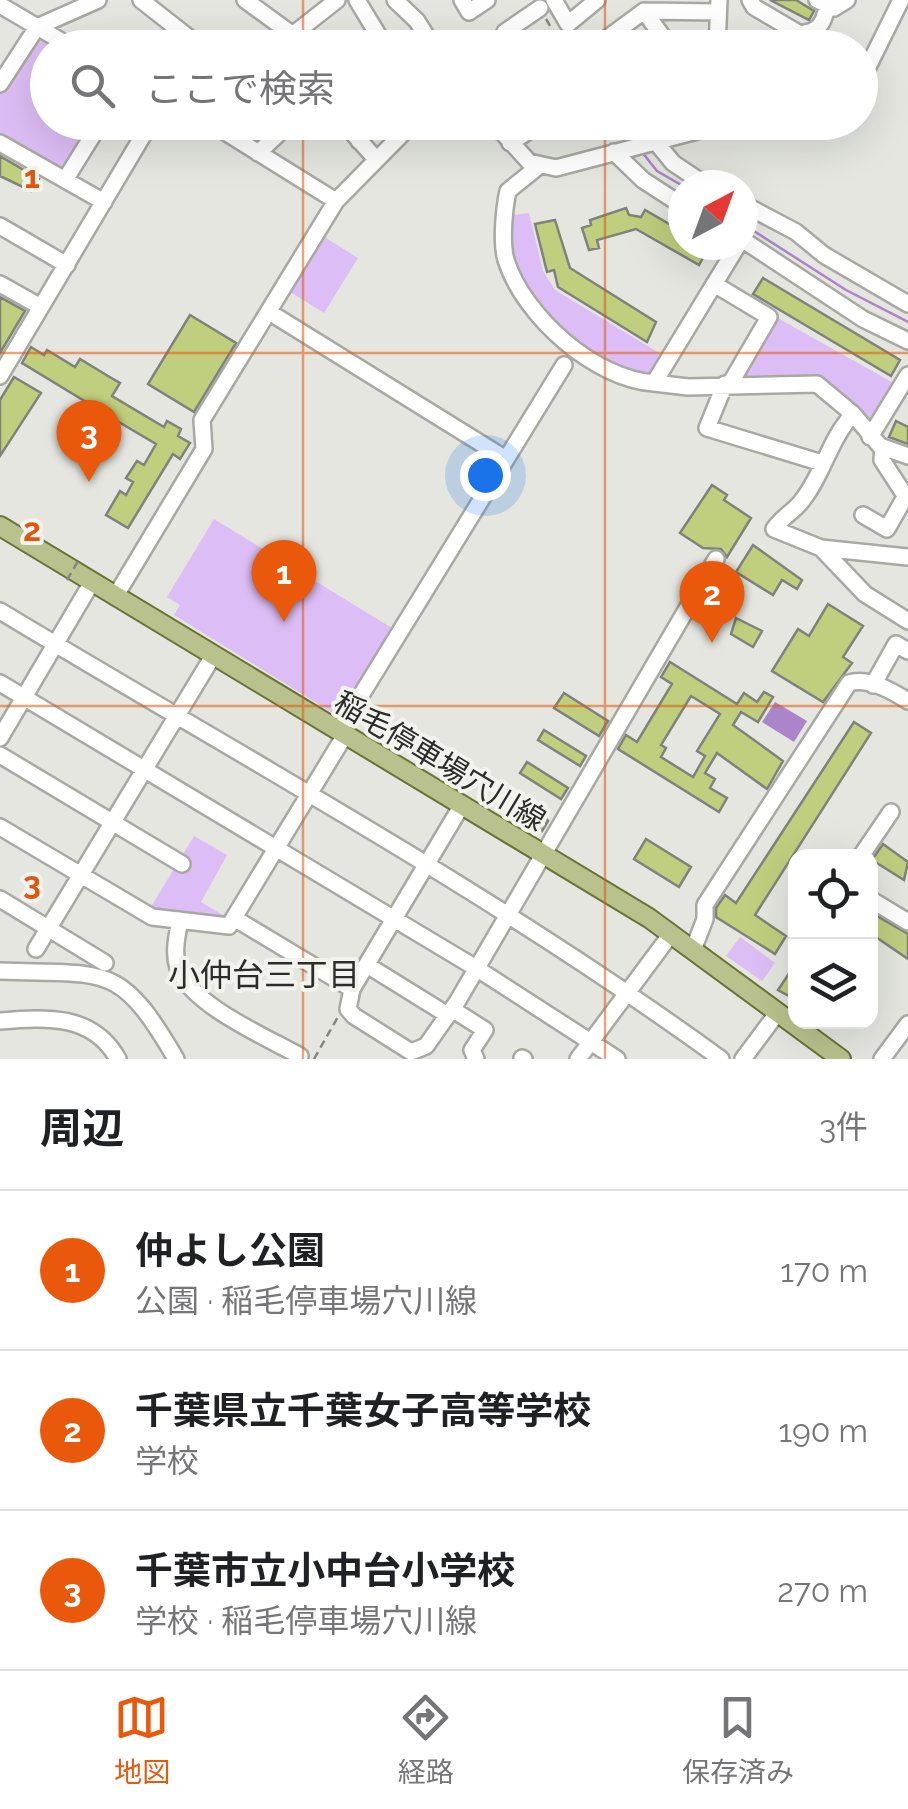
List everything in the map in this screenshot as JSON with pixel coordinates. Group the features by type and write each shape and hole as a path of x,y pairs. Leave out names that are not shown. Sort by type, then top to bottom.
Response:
{"main road":[{"name":"稲毛停車場穴川線","path":"0,526 672,934 832,1057"}],"street":[{"path":"36,30 98,0"},
{"path":"141,0 179,30"},
{"path":"245,0 285,30"},
{"path":"300,30 337,0"},
{"path":"358,0 372,30"},
{"path":"395,0 423,30"},
{"path":"462,0 470,12 486,0"},
{"path":"508,30 547,4 568,24 597,0"},
{"path":"750,0 754,7 793,30"},
{"path":"817,30 824,22 822,4 848,0"},
{"path":"878,46 901,0"},
{"path":"0,5 43,30"},
{"path":"618,30 644,11 718,6"},
{"path":"644,11 653,30"},
{"path":"0,83 30,39"},
{"path":"65,180 89,140"},
{"path":"2,366 140,140"},
{"path":"237,140 336,201"},
{"path":"258,153 272,140"},
{"path":"358,140 375,158"},
{"path":"115,597 200,456 202,420 336,201 394,140"},
{"path":"510,140 539,166 556,168 660,140"},
{"path":"0,143 104,202"},
{"path":"652,143 684,170"},
{"path":"620,150 643,180 668,196"},
{"path":"539,166 508,191 505,202 506,262 529,304 565,340 628,381 817,384 853,414 877,442 882,460 906,498 887,530 863,515"},
{"path":"758,213 908,304"},
{"path":"0,226 66,265"},
{"path":"758,253 908,341"},
{"path":"654,382 729,260"},
{"path":"0,284 41,307"},
{"path":"714,284 769,316 727,384 707,428 822,463"},
{"path":"269,312 506,459"},
{"path":"0,827 152,917 229,926 564,365"},
{"path":"877,442 908,375"},
{"path":"853,414 836,432 800,504 786,512 774,529 821,548 908,557"},
{"path":"877,442 908,456"},
{"path":"821,548 866,594 907,620"},
{"path":"462,805 352,989 348,1009 412,1052 426,1046 449,1012 716,559"},
{"path":"0,738 92,582"},
{"path":"0,612 507,916 629,992 721,1059"},
{"path":"872,685 896,644 908,651"},
{"path":"36,949 213,656"},
{"path":"693,950 706,919 705,905 848,683 872,685 908,701"},
{"path":"0,684 476,968 617,1059"},
{"path":"0,755 182,864"},
{"path":"866,849 891,812"},
{"path":"0,899 105,963"},
{"path":"878,903 908,922"},
{"path":"234,918 352,989"},
{"path":"180,920 176,965 184,982 204,1000 307,1058"},
{"path":"578,1059 672,934"},
{"path":"366,965 484,1030 472,1050 476,1059"},
{"path":"0,971 113,978 139,999 176,1059"},
{"path":"743,1059 778,1012"},
{"path":"0,1021 66,1020 90,1026 109,1042 118,1059"},
{"path":"882,1059 908,1024"}],"path":[{"path":"547,4 556,30"},
{"path":"616,140 620,150"},
{"path":"66,580 78,561"},
{"path":"307,1058 342,1011 348,1009"}],"shaded area":[{"path":"30,46 30,140 86,140 66,169 59,171 0,138 0,90"},
{"path":"529,213 543,271 555,290 664,356 650,377 601,359 548,317 526,291 511,265 506,239 513,215"},
{"path":"321,235 358,258 324,313 287,290"},
{"path":"774,316 897,385 873,426 838,393 744,380 742,376"},
{"path":"214,519 395,630 341,718 174,615 180,605 167,597"},
{"path":"775,702 807,721 794,742 762,722"},
{"path":"194,836 227,855 201,902 226,917 221,922 149,910"},
{"path":"740,937 775,963 762,981 726,956"}],"building":[{"path":"770,0 796,0 814,11 809,20"},
{"path":"0,156 39,179 31,191 0,176"},
{"path":"626,208 629,215 641,217 645,210 668,223 668,247 636,229 597,240 599,248 589,250 582,228 591,225 590,220"},
{"path":"555,220 570,268 656,322 647,342 558,287 554,270 547,272 535,224"},
{"path":"763,278 900,360 891,376 753,294"},
{"path":"0,297 25,311 0,353"},
{"path":"190,315 236,343 194,412 148,384"},
{"path":"31,347 44,355 47,350 75,367 80,359 120,383 112,396 164,427 167,421 181,429 178,436 190,443 180,459 173,454 128,528 106,515 120,491 126,495 133,482 126,478 137,461 144,465 156,444 105,414 101,421 92,415 96,408 22,363"},
{"path":"14,377 41,393 0,456 0,400"},
{"path":"896,421 908,427 908,444 889,437"},
{"path":"712,485 727,495 724,500 751,518 727,557 721,549 703,548 680,533"},
{"path":"753,545 802,580 797,589 782,580 773,595 736,572"},
{"path":"828,604 863,626 843,657 852,663 823,702 772,671 798,629 809,636"},
{"path":"736,618 762,631 753,647 731,634"},
{"path":"670,662 737,704 744,693 757,702 764,692 773,697 758,722 741,712 733,725 783,761 767,789 717,753 705,773 715,779 710,788 727,798 719,812 618,749 626,735 637,742 672,684 661,677","holes":["691,696 720,714 697,751 705,756 693,777 661,757 666,748 661,745"]},
{"path":"564,693 608,721 599,736 554,708"},
{"path":"854,722 871,733 797,849 788,849 788,863 755,915 786,936 775,954 716,917 716,908 725,895 736,903"},
{"path":"544,730 586,756 580,766 538,740"},
{"path":"527,762 568,788 561,799 520,773"},
{"path":"510,798 545,816 548,821 542,831 504,807"},
{"path":"646,839 691,867 679,887 634,859"},
{"path":"883,844 908,862 904,880 878,864 878,851"},
{"path":"878,917 908,934 908,959 878,938"},
{"path":"788,975 788,996 778,990"}],"waterway":[{"path":"544,0 562,30"},
{"path":"642,152 657,171 668,177"},
{"path":"758,234 846,290 908,322"}],"place":[{"name":"千葉市立小中台小学校","path":"89,482"},
{"name":"仲よし公園","path":"284,622"},
{"name":"千葉県立千葉女子高等学校","path":"712,643"}],"district":[{"name":"小仲台三丁目","path":"264,974"}]}
